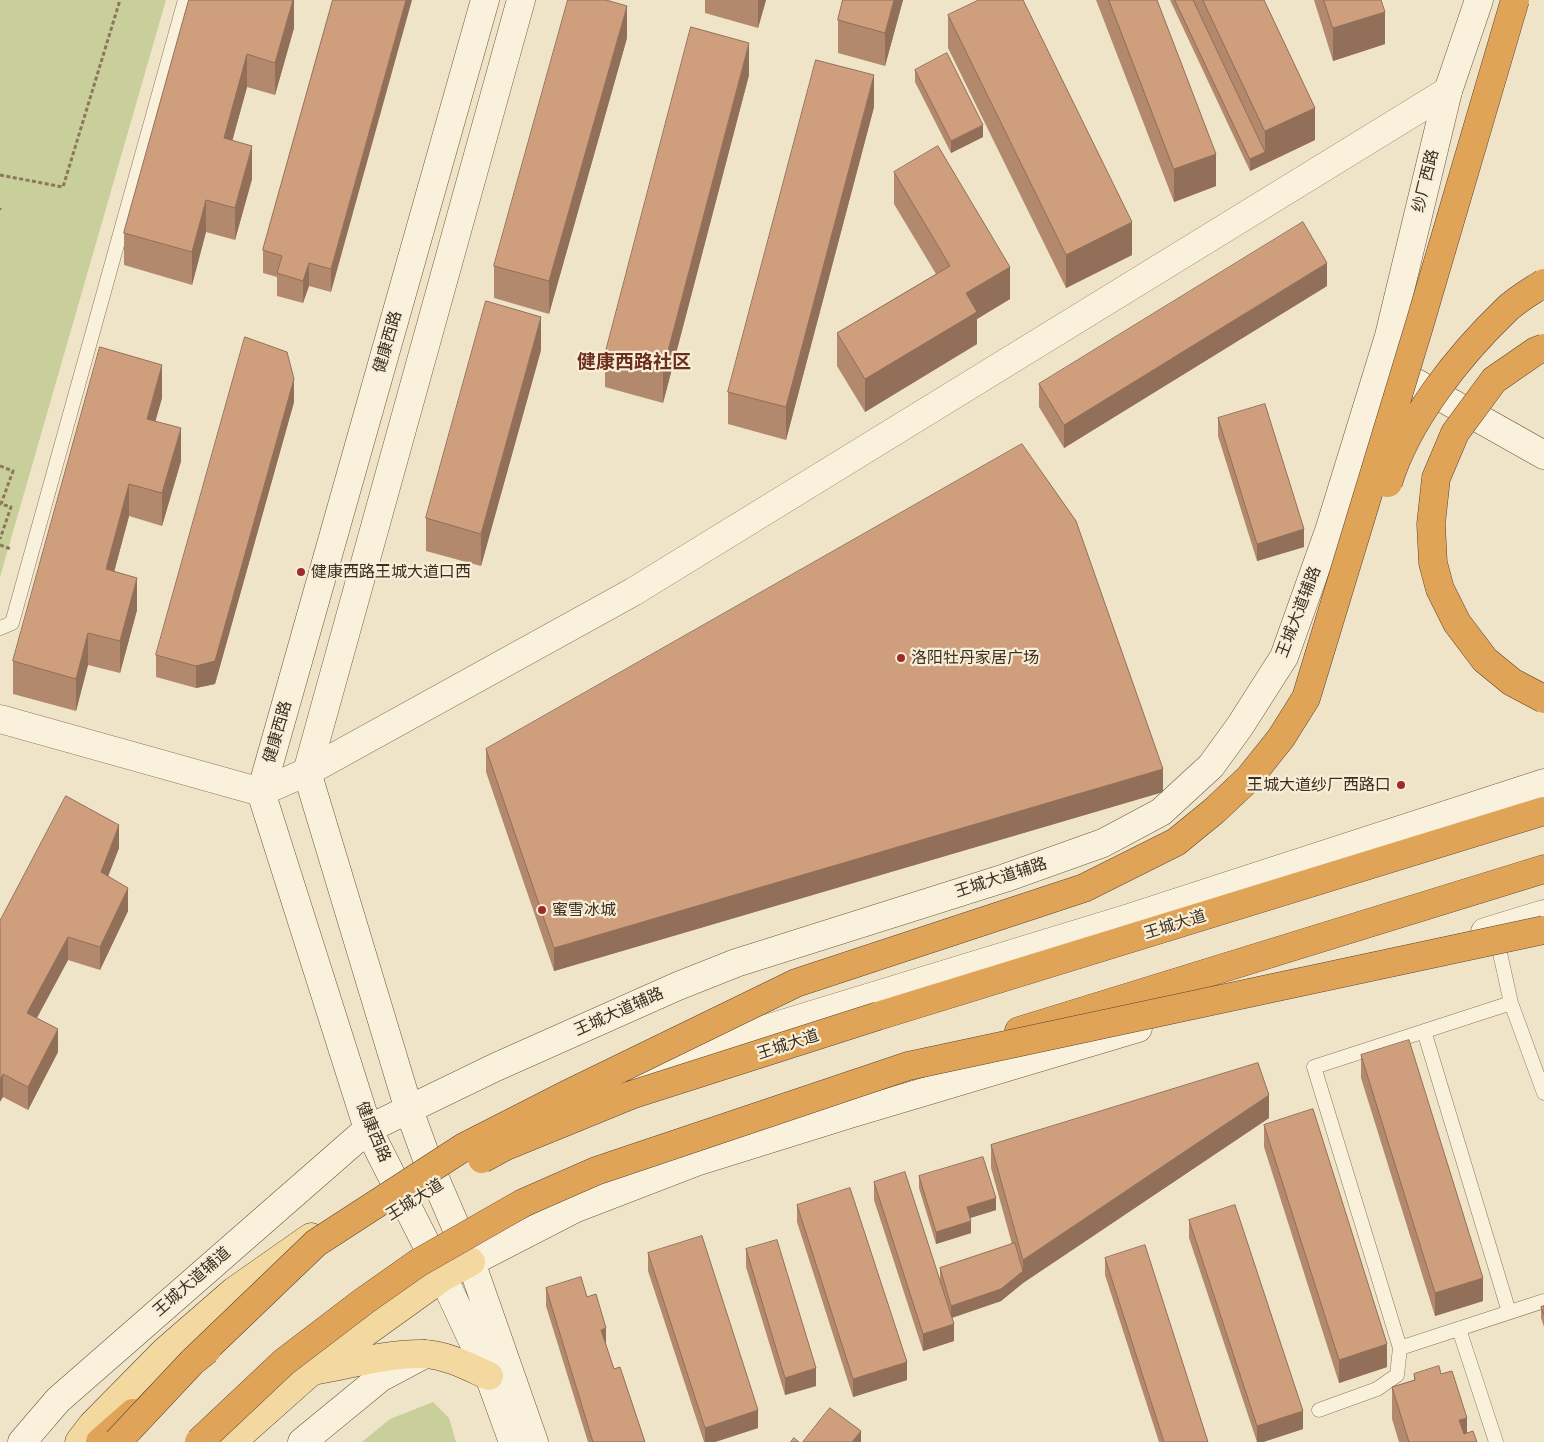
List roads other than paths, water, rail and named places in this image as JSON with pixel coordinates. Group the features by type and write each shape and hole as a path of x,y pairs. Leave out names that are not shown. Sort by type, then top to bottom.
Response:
{"highway":[{"path":"1306,698 1417,333 1515,0"},
{"path":"100,1442 192,1362 316,1243 464,1148 568,1094 796,983 1084,888 1176,842 1214,811 1249,778 1281,738 1306,698 1328,656 1355,586 1394,463 1424,407 1456,365 1507,308 1544,283"},
{"path":"1544,348 1536,351 1494,380 1455,433 1436,478 1431,524 1433,563 1440,589 1457,623 1485,660 1512,682 1544,699"},
{"name":"王城大道","path":"117,1442 192,1362 321,1259 461,1170 506,1146 632,1096 878,1016 1544,811"},
{"path":"200,1442 284,1362 364,1301 418,1263 523,1203 596,1172 908,1066 1544,870"},
{"path":"908,1066 1544,882"},
{"path":"908,1066 1544,930"}],"main road":[{"path":"80,1442 92,1425 165,1351 234,1291 394,1180"},
{"path":"232,1442 312,1371 443,1276 471,1262"},
{"path":"312,1371 396,1356 425,1354 455,1361 489,1376"}],"street":[{"name":"健康西路","path":"485,0 261,792 368,1129 443,1276 489,1376 513,1442"},
{"path":"521,0 307,772 409,1110 428,1162 471,1262 534,1442"},
{"name":"纱厂西路","path":"1380,363 1391,326 1448,91 1479,0"},
{"path":"0,719 261,792 307,772 633,592 1448,91"},
{"path":"1380,363 1544,455"},
{"name":"王城大道辅路","path":"368,1129 496,1067 728,966 1005,878 1102,844 1160,812 1211,766 1240,726 1284,657 1329,531 1380,363"},
{"path":"394,1180 428,1162 600,1088 720,1043 1126,919 1544,783"},
{"path":"471,1262 574,1209 696,1162 1150,1024 1544,914"},
{"name":"王城大道辅道","path":"22,1442 58,1400 368,1129"},
{"path":"302,1442 380,1378 425,1354"}],"lane":[{"path":"0,628 12,623 185,0"},
{"path":"1494,929 1511,1003 1544,1094"},
{"path":"1319,1410 1377,1389 1397,1375 1400,1348 1314,1067 1511,1003"},
{"path":"1424,1031 1509,1312"},
{"path":"1400,1348 1544,1301"},
{"path":"1459,1329 1496,1442"}],"place":[{"name":"健康西路王城大道口西","path":"301,572"},
{"name":"洛阳牡丹家居广场","path":"901,658"},
{"name":"王城大道纱厂西路口","path":"1401,785"},
{"name":"蜜雪冰城","path":"542,910"}],"district":[{"name":"健康西路社区","path":"634,363"}]}
